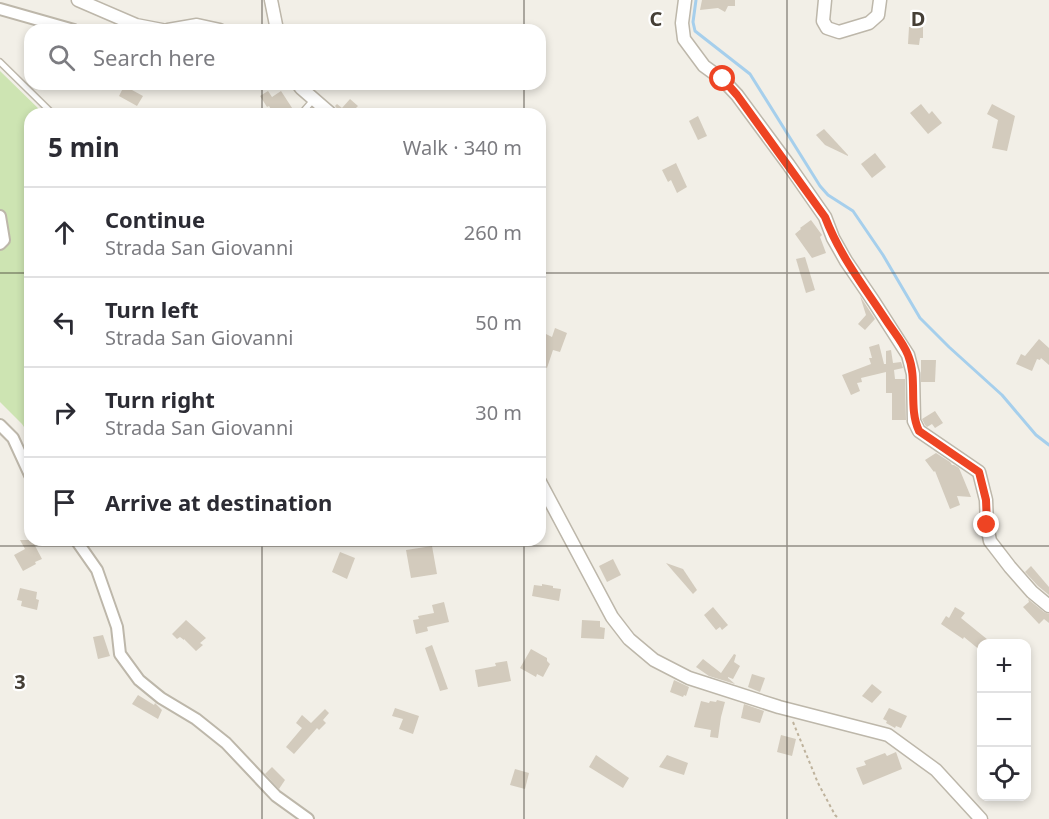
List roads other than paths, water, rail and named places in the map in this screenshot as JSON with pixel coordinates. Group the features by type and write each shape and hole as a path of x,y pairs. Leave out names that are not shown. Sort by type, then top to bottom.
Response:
{"street":[{"path":"78,0 134,24"},
{"path":"271,0 276,24"},
{"path":"685,0 682,22 684,39 704,66 723,79 737,95 825,217 833,238 846,261 908,355 913,374 914,422 919,431 979,472 986,500 990,541 1032,592 1049,606"},
{"path":"825,0 823,21 827,28 839,32 869,23 878,15 880,0"},
{"path":"0,9 53,24"},
{"path":"303,90 324,108"},
{"path":"0,216 4,240 0,244"},
{"path":"0,425 13,438 24,463"},
{"path":"546,493 612,617 629,639 654,660 689,678 779,707 888,735 936,770 981,819"},
{"path":"82,546 97,570 117,627 120,654 139,680 161,698 196,719 226,743 276,796 308,819"}],"lane":[{"path":"0,62 24,86"},
{"path":"29,90 47,108"},
{"path":"306,108 314,99"}],"waterway":[{"path":"696,0 693,22 695,31 750,74 820,186 828,195 853,211 883,255 920,318 1002,395 1036,435 1049,445"}]}
